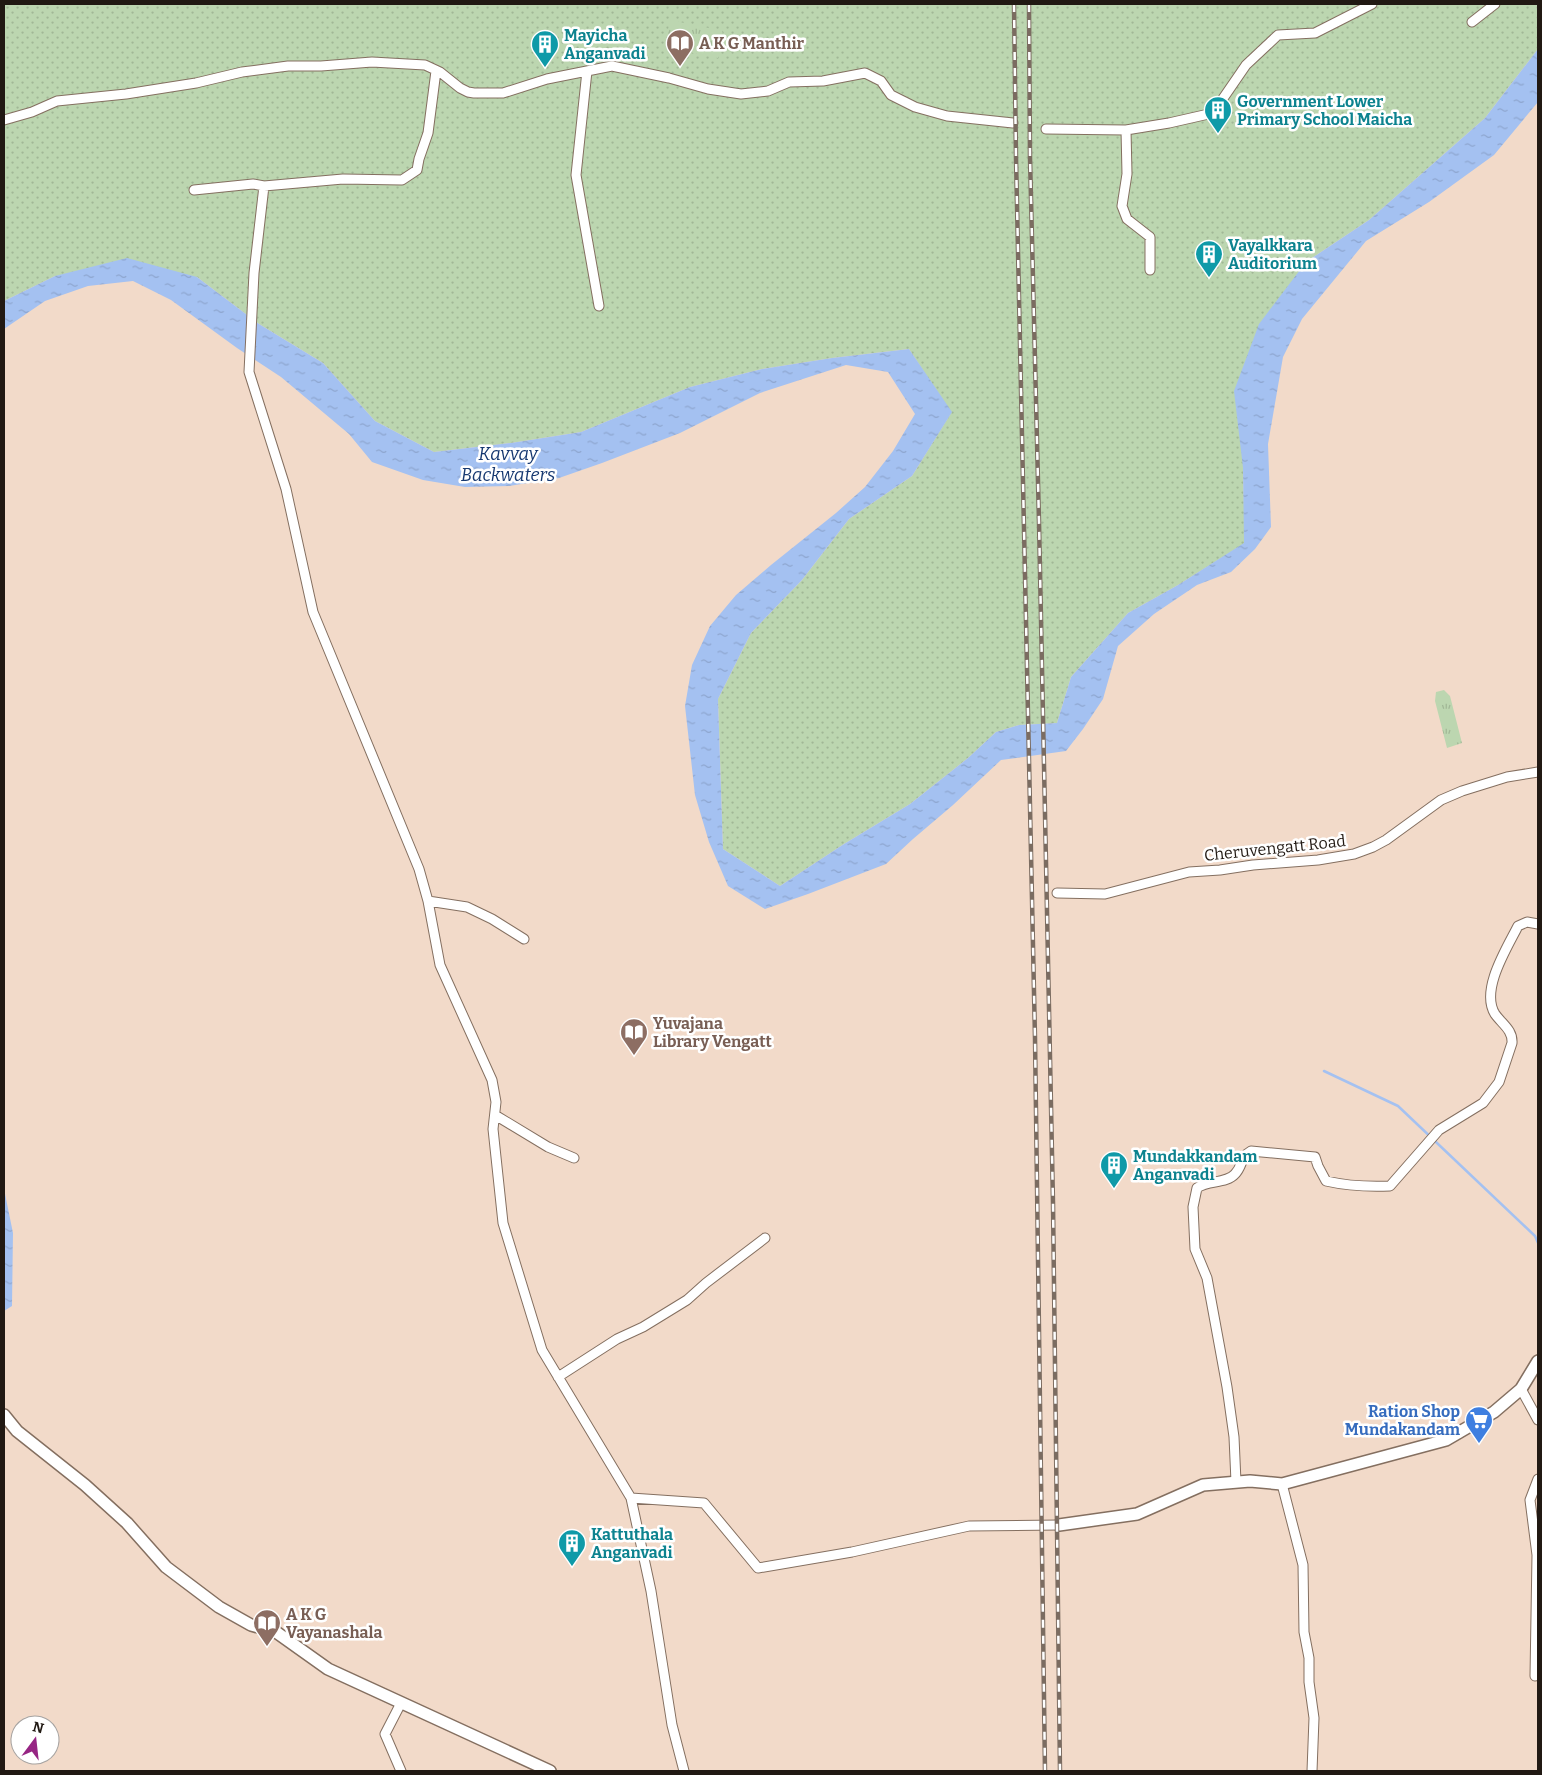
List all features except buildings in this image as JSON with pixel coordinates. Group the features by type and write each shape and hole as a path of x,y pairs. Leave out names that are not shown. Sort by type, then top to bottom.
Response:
{"street":[{"path":"1046,129 1126,130 1169,123 1213,112 1246,65 1278,35 1315,33 1372,4"},
{"path":"1472,22 1495,4"},
{"path":"4,120 32,112 57,101 126,94 196,83 242,72 288,66 321,66 372,62 425,65 436,70 460,88 474,93 503,93 547,78 612,66 669,78 708,90 741,94 768,92 789,82 823,81 865,73 881,81 891,95 915,107 947,116 1013,122"},
{"path":"194,190 253,184 264,186 343,179 402,180 417,170 428,133 436,70"},
{"path":"587,71 576,176 598,306"},
{"path":"1126,130 1127,174 1122,206 1127,219 1150,237 1150,270"},
{"path":"264,186 254,273 249,372 286,489 313,612 419,869 428,900 440,966 492,1080 496,1102 493,1129 503,1224 542,1350 631,1498 650,1591 672,1725 684,1771"},
{"name":"Cheruvengatt Road","path":"1057,893 1105,894 1189,872 1220,870 1252,864 1318,860 1354,854 1386,840 1441,800 1462,791 1507,777 1538,772"},
{"path":"428,900 467,907 492,919 524,939"},
{"path":"1236,1482 1234,1437 1227,1387 1207,1278 1195,1248 1192,1207 1197,1188 1209,1182 1228,1179 1236,1174 1244,1154 1251,1151 1315,1157 1326,1181 1341,1185 1359,1187 1390,1186 1435,1134 1482,1103 1499,1082 1512,1043 1512,1037 1492,1007 1492,984 1518,926 1527,922 1538,924"},
{"path":"495,1115 548,1147 574,1158"},
{"path":"558,1377 617,1339 643,1327 687,1300 765,1238"},
{"path":"631,1498 704,1503 758,1568 852,1552 969,1526 1059,1525 1137,1514 1203,1485 1250,1481 1282,1484 1446,1440 1494,1412 1521,1389 1538,1361"},
{"path":"1521,1389 1538,1420"},
{"path":"4,1415 17,1431 85,1485 128,1523 166,1566 219,1607 251,1625 276,1632 328,1669 550,1771"},
{"path":"1536,1676 1537,1555 1530,1500 1538,1479"},
{"path":"1282,1484 1303,1565 1304,1632 1309,1658 1309,1682 1314,1718 1312,1771"},
{"path":"401,1702 385,1734 401,1771"}],"green space":[{"path":"4,4 1538,4 1538,49 1485,118 1369,220 1306,262 1243,468 1245,543 1178,585 1128,613 1071,677 1057,723 1019,725 996,732 968,758 910,804 780,886 723,849 718,699 751,633 802,580 849,519 912,476 951,413 909,349 762,369 690,387 581,432 434,452 375,421 323,363 259,324 197,277 55,276 4,301"},
{"path":"670,20 723,31 718,58 665,47"},
{"path":"1444,690 1450,696 1462,743 1447,748 1435,701 1436,692"}],"water":[{"name":"Kavvay Backwaters","path":"1538,49 1538,102 1494,155 1429,202 1366,241 1302,319 1283,357 1268,444 1271,527 1255,549 1231,572 1197,585 1154,614 1118,646 1103,699 1066,751 1001,760 886,864 765,909 728,886 709,842 695,795 685,706 692,665 710,626 736,595 865,487 893,451 915,414 888,372 846,365 760,393 680,433 559,478 509,486 465,487 423,480 372,462 349,434 281,377 171,300 133,281 88,286 45,301 4,329 4,301 55,276 127,258 197,277 259,324 323,363 375,421 434,452 581,432 690,387 762,369 909,349 952,412 912,476 849,519 802,580 751,633 718,699 723,849 780,886 910,804 968,758 996,732 1019,725 1057,723 1071,677 1128,613 1178,585 1244,543 1243,468 1234,391 1259,324 1306,262 1369,220 1485,118"},
{"path":"4,1189 13,1233 12,1306 4,1311"}],"waterway":[{"path":"1324,1071 1398,1106 1535,1236 1538,1243"}],"railway":[{"path":"1014,4 1035,1038 1045,1771"},
{"path":"1029,4 1030,158 1053,1203 1060,1771"}],"place":[{"name":"A K G Manthir","path":"680,67"},
{"name":"Mayicha Anganvadi","path":"545,68"},
{"name":"Government Lower Primary School Maicha","path":"1218,134"},
{"name":"Vayalkkara Auditorium","path":"1209,278"},
{"name":"Yuvajana Library Vengatt","path":"634,1056"},
{"name":"Mundakkandam Anganvadi","path":"1114,1189"},
{"name":"Ration Shop Mundakandam","path":"1479,1444"},
{"name":"Kattuthala Anganvadi","path":"572,1567"},
{"name":"A K G Vayanashala","path":"267,1647"}]}
